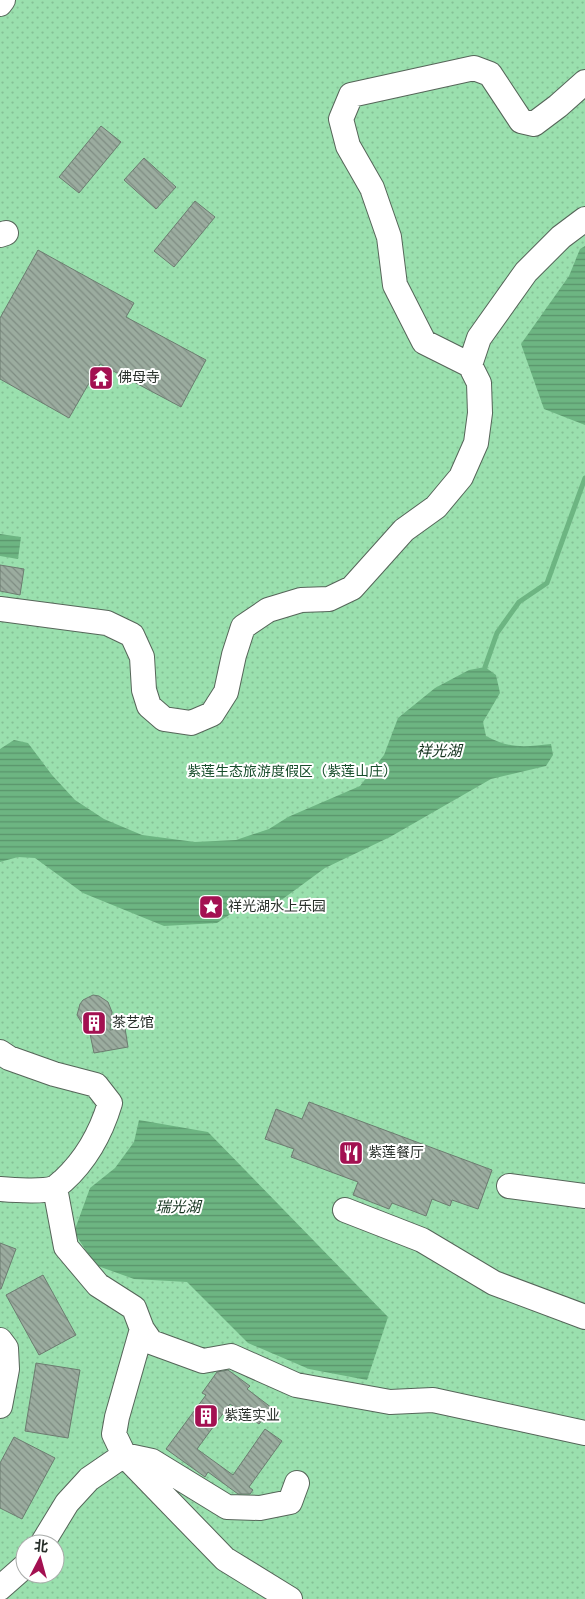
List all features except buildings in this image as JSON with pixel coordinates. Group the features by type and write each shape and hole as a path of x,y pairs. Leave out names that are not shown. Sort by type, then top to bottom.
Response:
{"street":[{"path":"0,4 3,0"},
{"path":"0,609 107,623 132,635 142,657 144,690 149,706 164,719 191,723 212,714 226,692 234,655 243,628 268,610 301,600 329,599 352,588 404,530 436,507 461,477 476,443 480,413 479,383 470,365 424,342 396,285 390,237 372,188 348,146 341,119 351,95 474,68 490,74 521,122 534,124 585,82"},
{"path":"470,365 479,338 526,272 561,237 585,219"},
{"path":"0,1052 9,1058 45,1071 96,1085 110,1104 105,1122 91,1148 69,1176 54,1188 0,1189"},
{"path":"509,1186 585,1196"},
{"path":"54,1188 66,1247 98,1285 134,1308 142,1329 151,1342 202,1362 231,1356 296,1385 390,1402 433,1400 585,1433"},
{"path":"345,1210 422,1240 494,1284 585,1318"},
{"path":"142,1329 114,1434 124,1455 225,1558 290,1599"},
{"path":"0,1340 6,1348 7,1369 0,1406"},
{"path":"48,1534 67,1503 89,1479 124,1455 152,1462 227,1507 260,1508 290,1502 297,1482"},
{"path":"0,1588 15,1575"}],"green space":[{"name":"紫莲生态旅游度假区（紫莲山庄）","path":"0,0 585,0 585,1599 0,1599"}],"water":[{"path":"585,246 585,425 544,409 521,344 569,276 580,249"},
{"path":"0,534 21,537 18,559 0,556"},
{"name":"祥光湖","path":"485,667 496,675 500,693 483,722 486,736 503,743 518,746 551,744 553,755 546,766 491,779 390,837 325,868 265,912 238,909 217,923 164,926 83,893 35,858 18,857 0,862 0,749 14,740 28,743 52,775 75,800 104,819 142,835 195,842 236,840 269,829 288,817 360,786 384,755 398,718 435,688 469,670"},
{"name":"瑞光湖","path":"139,1120 208,1132 388,1317 367,1380 309,1369 248,1343 187,1282 134,1279 95,1265 74,1232 90,1188 115,1168 134,1142"}],"waterway":[{"path":"485,667 497,633 519,602 547,583 585,478"}],"place":[{"name":"佛母寺","path":"101,378"},
{"name":"祥光湖水上乐园","path":"211,907"},
{"name":"茶艺馆","path":"94,1023"},
{"name":"紫莲餐厅","path":"351,1153"},
{"name":"紫莲实业","path":"206,1416"}]}
